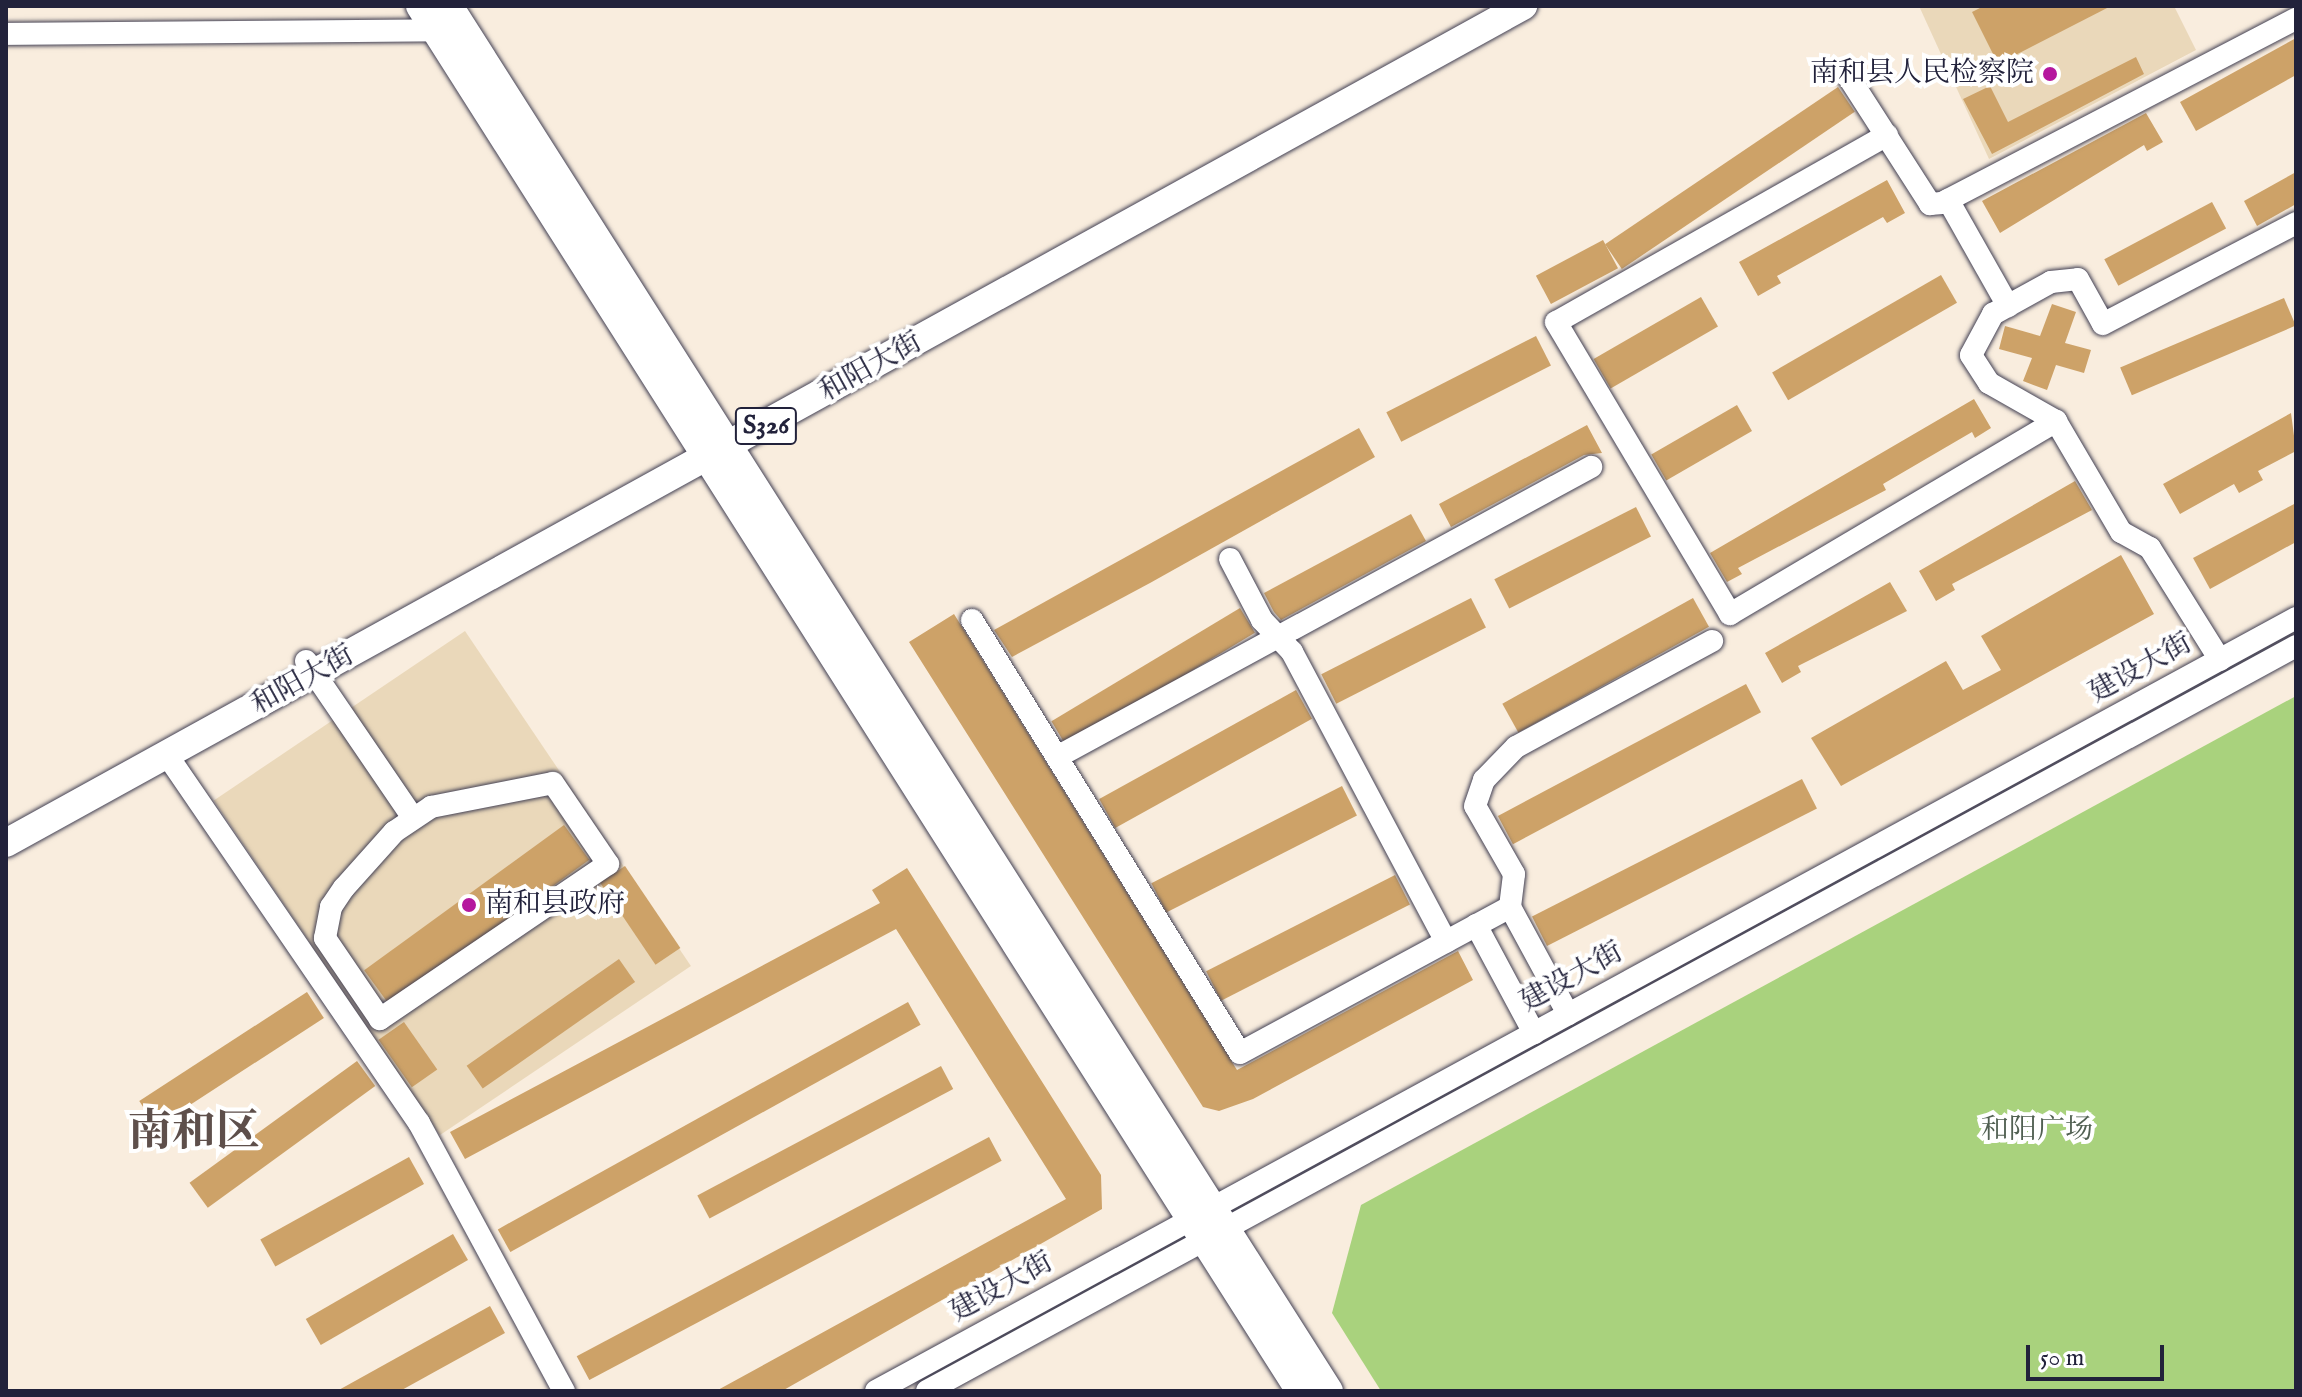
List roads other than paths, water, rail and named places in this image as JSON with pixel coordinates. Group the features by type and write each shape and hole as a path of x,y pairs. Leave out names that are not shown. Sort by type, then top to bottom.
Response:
{"main road":[{"path":"420,6 442,18 1208,1224 1329,1391"},
{"name":"和阳大街","path":"714,446 1490,6"},
{"name":"和阳大街","path":"6,825 310,668 1523,6"},
{"name":"和阳大街","path":"6,843 167,755 310,668"},
{"path":"1208,1224 1300,1391"}],"street":[{"path":"6,34 442,18"},
{"path":"1846,73 1930,204 1948,200 2296,19"},
{"path":"1887,135 1556,322 1730,614 2056,421"},
{"path":"1948,200 2008,306"},
{"path":"2220,660 2150,548 2121,532 2056,421 1989,383 1973,364 1979,332 2008,306 2071,276 2103,324 2296,223"},
{"path":"1057,757 1591,467"},
{"path":"1230,559 1262,620 1279,637 1446,942"},
{"name":"建设大街","path":"927,1391 1534,1033 2296,618"},
{"path":"972,620 1240,1053 1510,907"},
{"path":"1568,1014 1510,907 1514,874 1475,806 1484,780 1516,747 1712,641"},
{"name":"建设大街","path":"876,1391 1208,1224 2296,646"},
{"path":"310,668 413,818"},
{"path":"167,755 419,1123 564,1391"},
{"path":"553,783 608,864 380,1019 325,938 326,924 360,868 413,818 463,797 553,783"},
{"path":"1476,925 1534,1033"}],"place":[{"name":"南和县人民检察院","path":"2050,74"},
{"name":"南和县政府","path":"469,905"}],"district":[{"name":"南和区","path":"194,1133"}],"park label":[{"name":"和阳广场","path":"2037,1131"}]}
